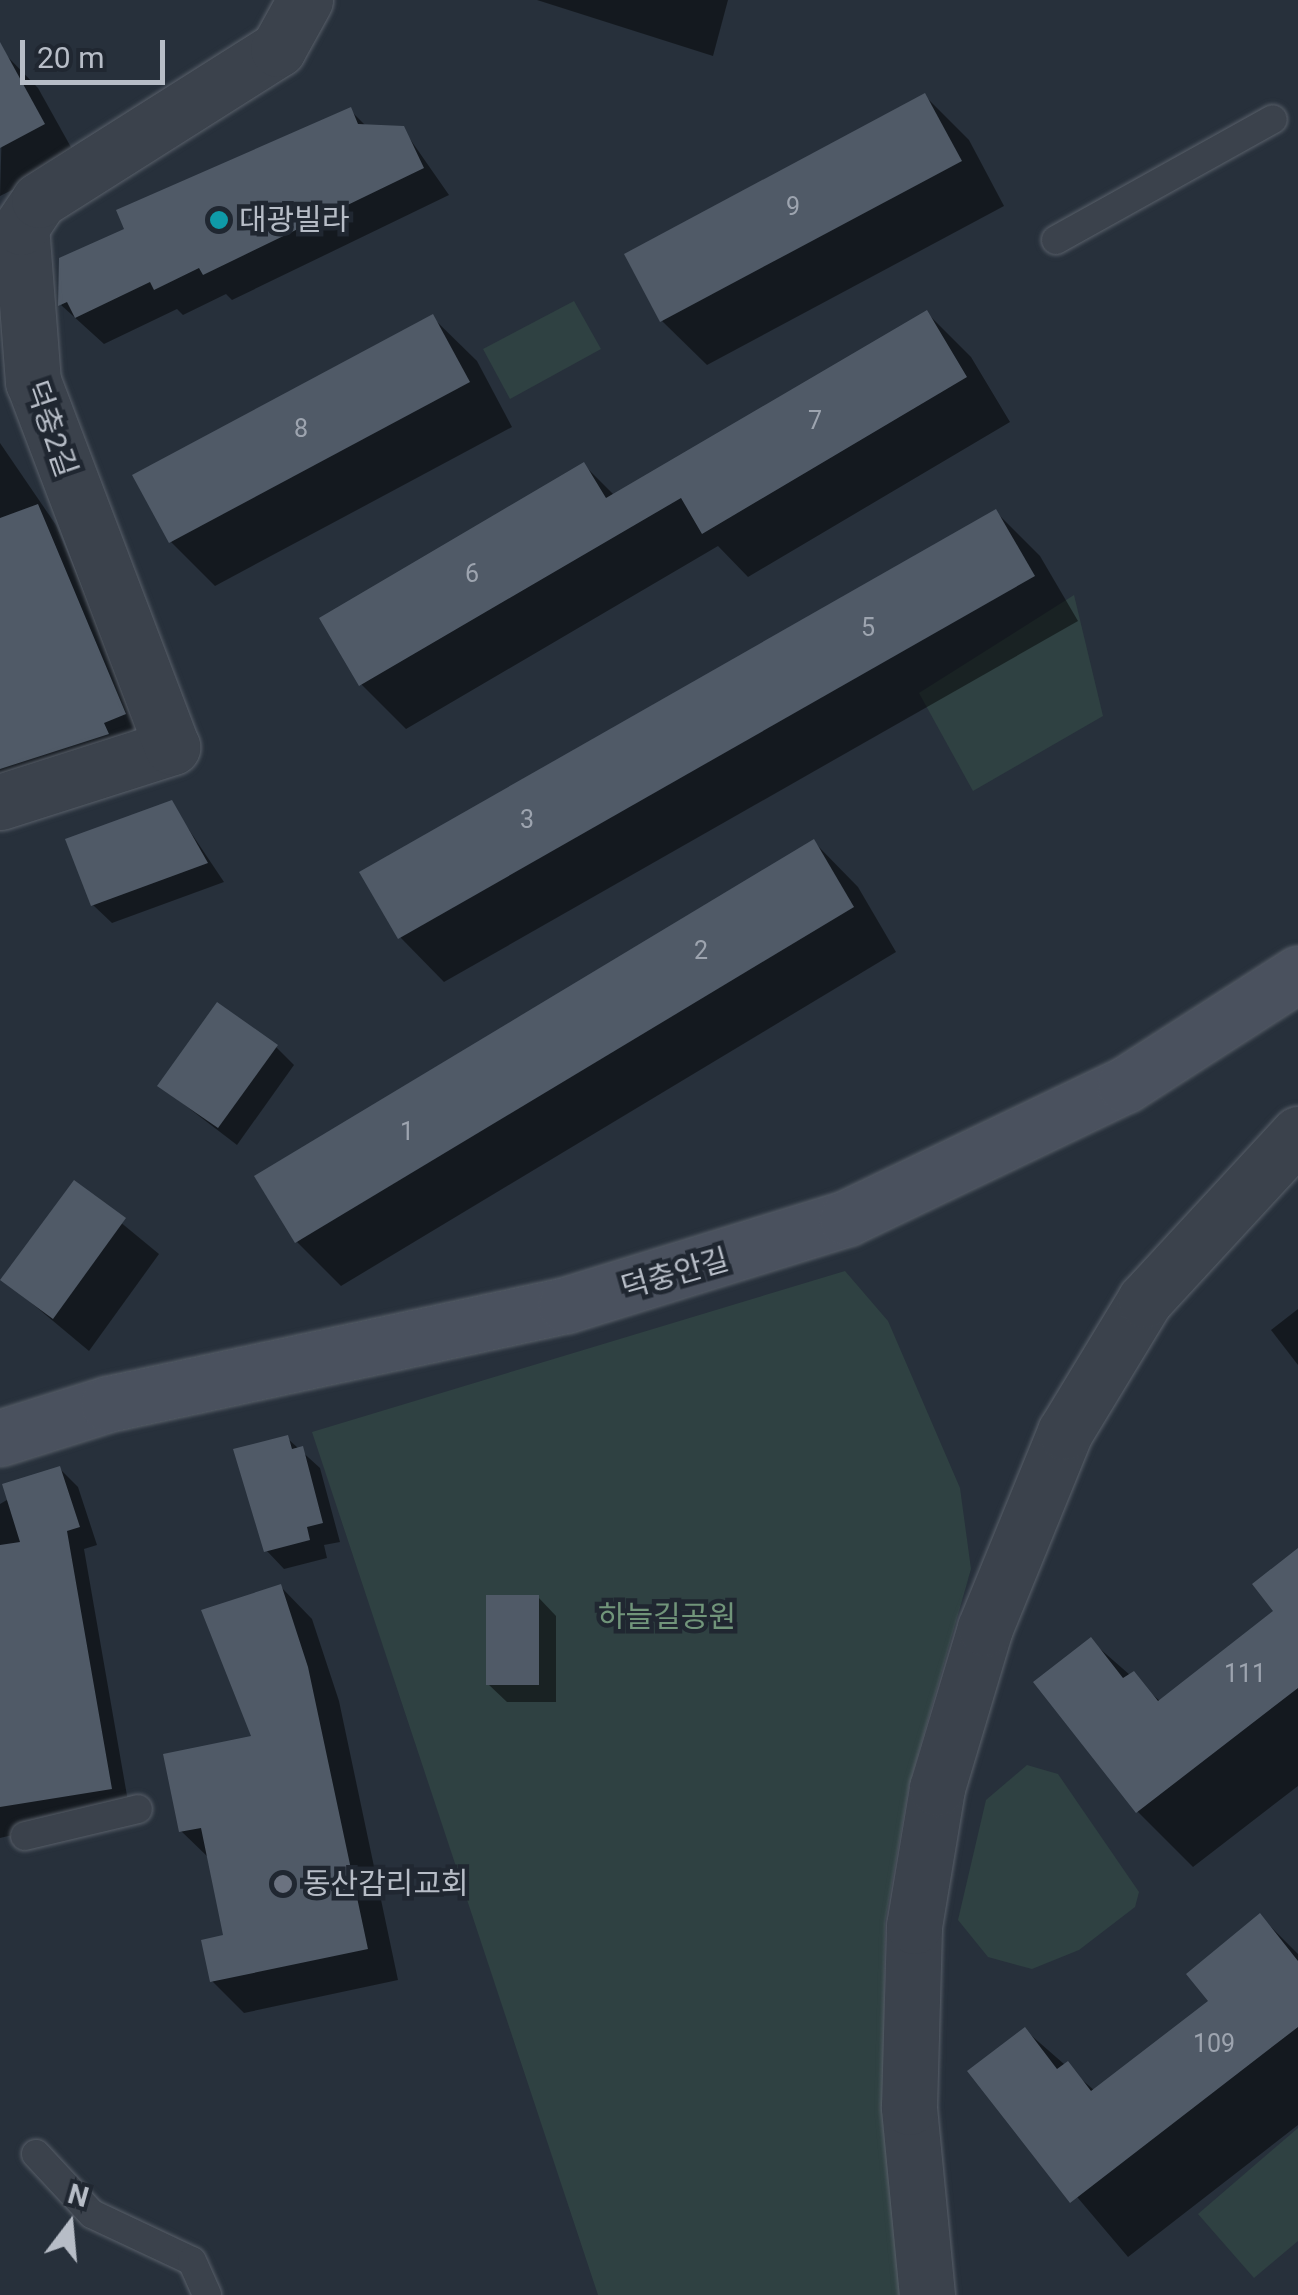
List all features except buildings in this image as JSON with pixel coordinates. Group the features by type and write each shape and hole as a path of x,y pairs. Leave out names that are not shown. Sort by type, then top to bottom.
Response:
{"street":[{"name":"덕충2길","path":"0,802 172,747 32,382 21,228 39,200 278,49 305,0"},
{"name":"덕충안길","path":"0,1438 108,1404 566,1305 847,1218 1125,1085 1298,974"},
{"path":"927,2295 909,2124 914,1926 937,1788 985,1628 1065,1432 1145,1300 1298,1134"}],"lane":[{"path":"1056,240 1272,119"},
{"path":"24,1836 138,1809"},
{"path":"36,2154 92,2214 192,2261 207,2295"}],"green space":[{"path":"574,301 601,349 510,399 483,349"},
{"path":"1074,595 1103,716 973,791 919,693"},
{"name":"하늘길공원","path":"845,1271 888,1321 960,1488 971,1569 909,1786 885,1922 883,2110 900,2295 598,2295 312,1432"},
{"path":"1027,1765 1058,1774 1139,1892 1135,1907 1079,1950 1032,1969 988,1957 958,1920 986,1800"},
{"path":"1298,2128 1298,2241 1254,2278 1198,2214"}],"place":[{"name":"대광빌라","path":"219,220"},
{"name":"동산감리교회","path":"283,1884"}]}
